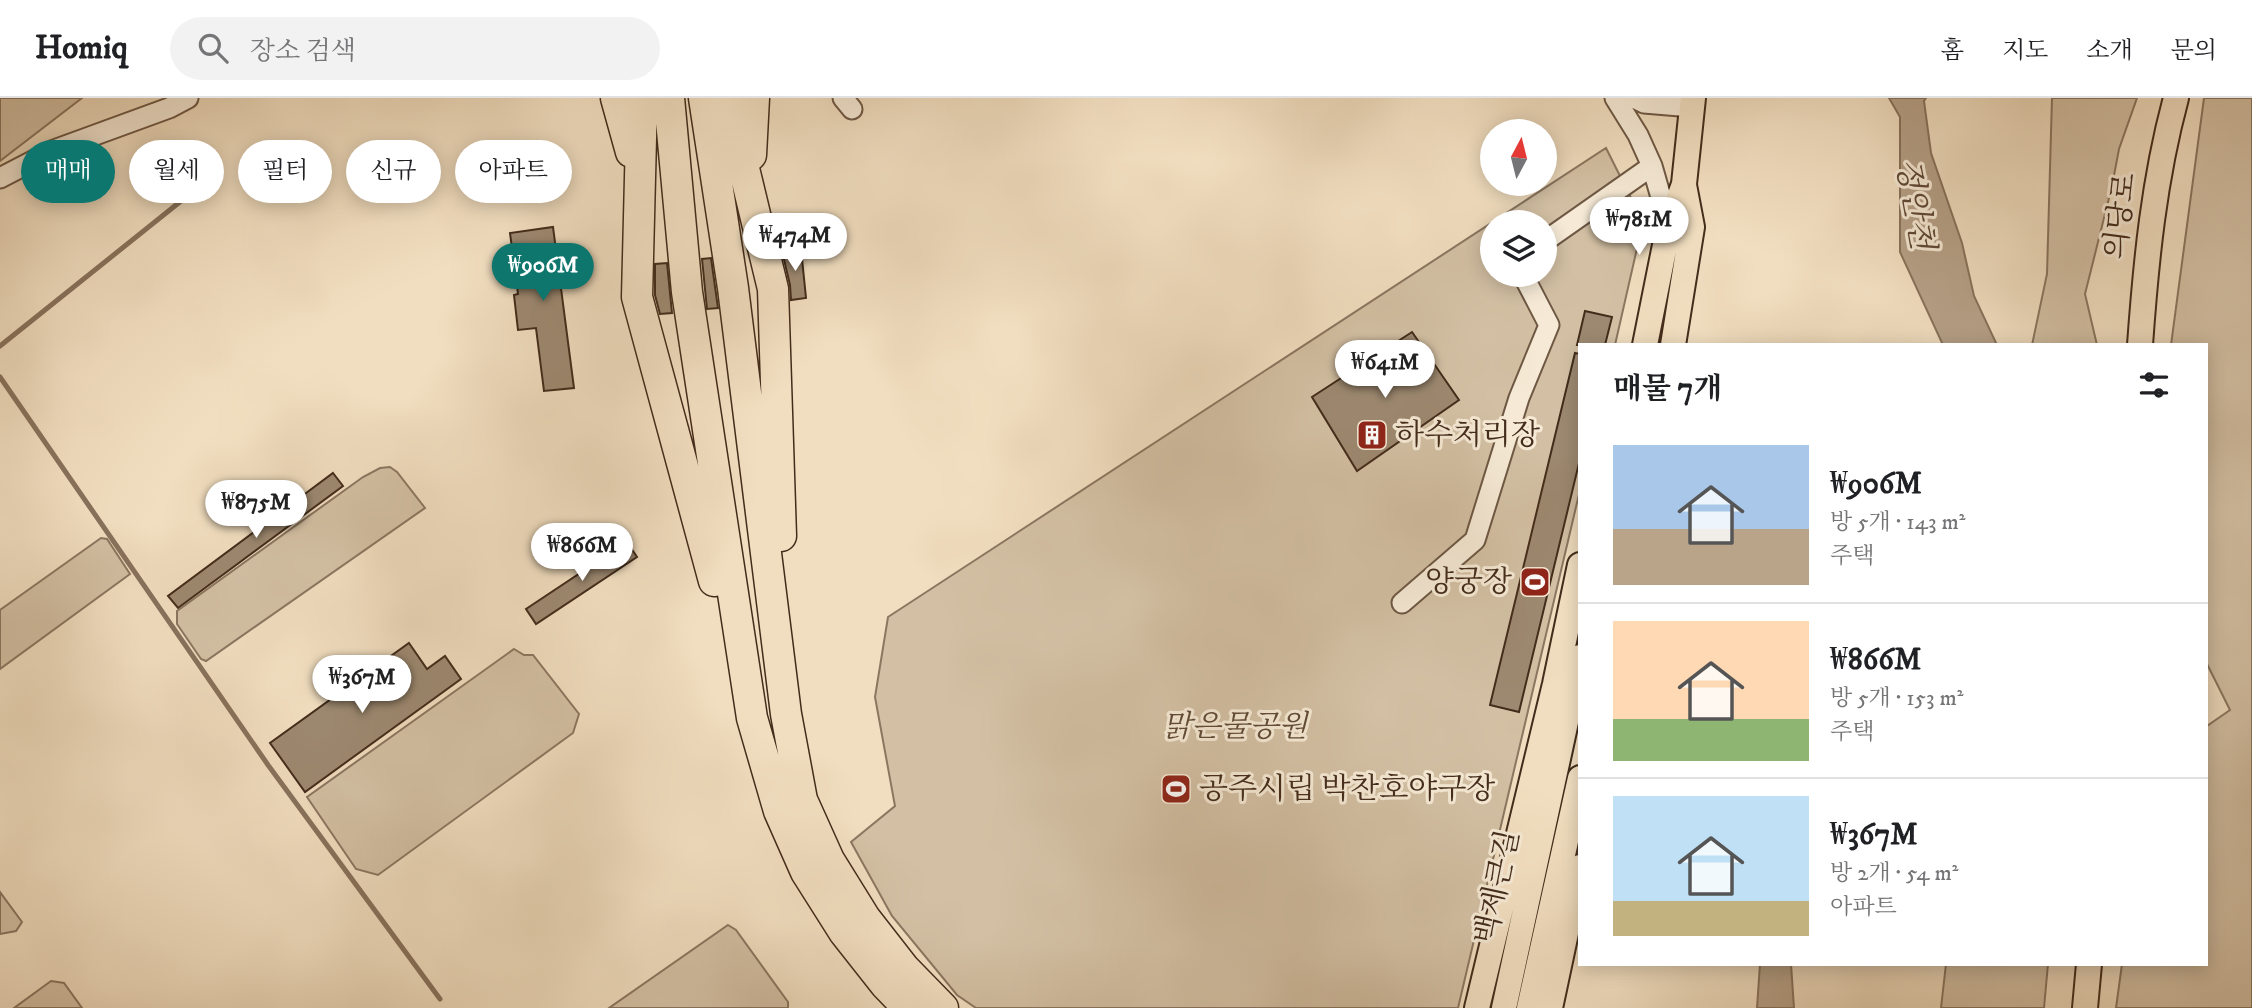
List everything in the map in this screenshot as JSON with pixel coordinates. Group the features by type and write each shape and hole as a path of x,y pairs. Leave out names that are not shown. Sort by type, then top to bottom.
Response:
{"highway":[{"path":"616,98 640,183"},
{"path":"642,98 637,297 779,811 806,872 844,932 885,984 908,1008"},
{"path":"669,98 687,292 752,718"},
{"path":"704,98 733,288 786,715 802,800 829,860 865,918 904,968 943,1008"},
{"path":"727,98 773,289 786,715"},
{"path":"749,187 754,98"}],"main road":[{"name":"의당로","path":"2140,343 2152,206 2176,98"},
{"path":"1644,343 1669,225 1684,184 1693,103"},
{"path":"1673,343 1692,227 1684,184"},
{"path":"1477,1008 1555,684 1578,575"},
{"name":"백제큰길","path":"1504,1008 1578,666"},
{"name":"백제큰길","path":"1529,1008 1578,787"},
{"path":"1550,1008 1578,876"},
{"path":"2085,1008 2089,966"}],"street":[{"path":"0,178 54,150 169,108 188,98"},
{"path":"1615,98 1638,135 1652,166 1669,225"},
{"path":"1634,98 1644,103 1693,103"},
{"path":"1557,233 1652,166"},
{"path":"1402,603 1475,540 1519,398 1549,325 1528,287"}],"green space":[{"path":"0,98 82,98 27,140 21,140 21,145 0,161"},
{"path":"2052,98 2137,98 2119,149 2085,294 2097,343 2032,343 2047,274"},
{"path":"2204,98 2252,98 2252,1008 2116,1008 2122,966 2208,966 2208,725 2230,710 2208,666 2208,343 2171,343"},
{"name":"맑은물공원","path":"1606,148 1643,222 1615,343 1578,343 1578,498 1458,1008 976,1008 957,995 892,916 851,842 895,806 875,697 888,617 1480,230 1480,287 1557,287 1557,210 1511,210 1533,196 1558,196 1558,179"},
{"path":"390,467 425,508 206,661 201,659 177,624 177,611 363,477 380,468"},
{"path":"101,538 107,539 130,574 0,669 0,610"},
{"path":"514,649 524,655 533,655 579,714 573,733 378,875 356,869 307,797"},
{"path":"0,892 22,922 16,931 0,934"},
{"path":"728,925 736,930 788,1002 788,1008 609,1008"},
{"path":"1946,966 2048,966 2044,1008 1941,1008"},
{"path":"51,981 64,983 82,1008 14,1008"}],"water":[{"name":"정안천","path":"1889,98 1926,98 1924,101 1931,153 1962,243 1974,296 1996,343 1942,343 1900,252 1900,117"},
{"path":"1760,966 1791,966 1794,1008 1757,1008"}],"building":[{"path":"553,227 574,388 544,391 536,328 518,330 514,295 518,294 510,233"},
{"path":"801,249 806,298 791,300 782,251"},
{"path":"711,258 718,308 707,309 702,259"},
{"path":"667,263 672,313 660,314 655,295 655,264"},
{"path":"1585,311 1612,317 1606,343 1577,345"},
{"name":"하수처리장","path":"1412,332 1459,400 1357,471 1312,397"},
{"name":"양궁장","path":"1575,353 1578,354 1578,467 1519,712 1490,705"},
{"path":"333,473 343,486 178,608 168,596"},
{"path":"627,542 637,557 536,624 526,609"},
{"path":"409,643 427,669 445,656 461,679 305,792 270,743"}],"waterway":[{"path":"0,346 179,203"},
{"path":"0,377 268,765 440,999"}],"place":[{"name":"하수처리장","path":"1372,435"},
{"name":"양궁장","path":"1535,582"},
{"name":"공주시립 박찬호야구장","path":"1176,789"}]}
